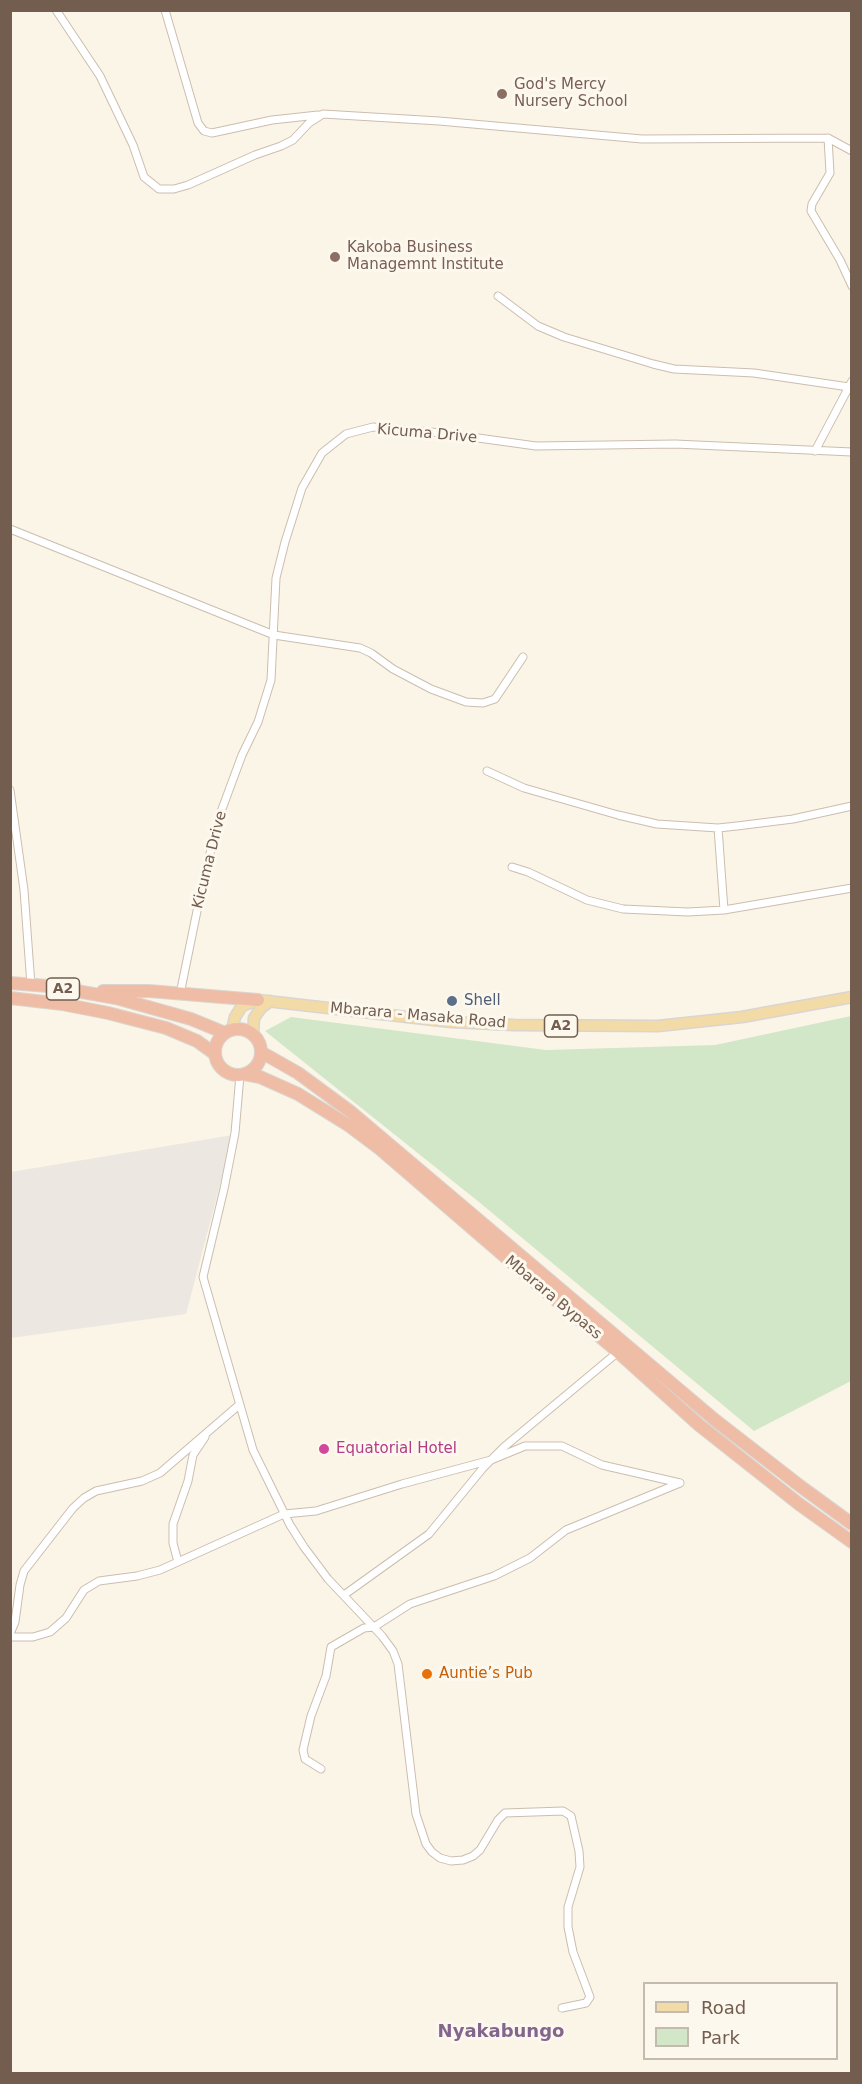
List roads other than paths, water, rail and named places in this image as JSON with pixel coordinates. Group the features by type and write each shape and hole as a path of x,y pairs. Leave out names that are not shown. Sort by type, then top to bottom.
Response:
{"highway":[{"name":"A2","path":"10,983 84,992 191,1019 228,1032 243,1030 253,1035"},
{"name":"A2","path":"84,992 122,990 264,1000"},
{"path":"146,1007 145,996 150,992"},
{"name":"A2","path":"10,998 62,1004 166,1028 197,1041 215,1054 219,1065 225,1070 242,1074"},
{"path":"215,1054 217,1042 228,1032"},
{"path":"242,1074 256,1066 261,1052 253,1035"},
{"name":"Mbarara Bypass","path":"261,1052 298,1072 351,1112 715,1420 852,1524"},
{"name":"Mbarara Bypass","path":"242,1074 260,1077 298,1094 348,1125 422,1184 618,1352 699,1425 799,1504 852,1542"}],"main road":[{"name":"Mbarara - Masaka Road","path":"264,1000 451,1022 658,1026 742,1017 852,997"},
{"path":"228,1032 242,1006 264,1000"},
{"path":"253,1035 254,1018 264,1000"}],"street":[{"path":"56,10 100,76 133,145 144,177 159,189 174,189 188,185 281,146 293,140 309,123 323,114"},
{"path":"165,10 198,123 204,131 212,133 272,120 323,114 439,121 642,139 828,138 852,151"},
{"path":"828,138 830,172 812,204 811,211 840,260 852,286"},
{"path":"498,296 538,326 564,337 653,364 674,369 754,373 850,384 848,398 815,451"},
{"name":"Kicuma Drive","path":"180,994 205,872 222,809 238,765 258,722 271,680 276,578 285,542 302,488 322,453 346,434 373,428 442,433 536,446 675,444 852,452"},
{"path":"10,529 274,634 360,648 422,684 466,702 495,699 523,657"},
{"path":"487,771 524,788 657,824 718,828 793,819 852,806"},
{"path":"10,790 24,890 31,985"},
{"path":"718,828 724,910"},
{"path":"512,867 587,900 623,909 688,912 724,910 852,888"},
{"path":"242,1074 235,1133 203,1277 253,1450 284,1514 304,1547 328,1579 374,1627 393,1651 398,1664 416,1814 426,1844 432,1852 440,1858 451,1861 473,1856 480,1850 498,1820 505,1813 563,1811 571,1816 580,1867 568,1907 568,1927 573,1952 590,1997 582,2004 562,2008"},
{"path":"344,1595 429,1534 504,1447 618,1352"},
{"path":"239,1405 160,1473 142,1482 96,1491 73,1508 24,1571 15,1622 10,1636 33,1637 50,1632 58,1627 79,1597 91,1585 99,1581 137,1576 178,1562 284,1514 316,1511 402,1484 491,1460 525,1446 562,1446 602,1465 680,1483 566,1530 530,1558 494,1576 410,1604 374,1627 364,1628 332,1647 326,1676 311,1716 303,1750 305,1760 321,1769"},
{"path":"178,1562 173,1543 173,1524 188,1481 193,1455 210,1430"}],"place":[{"name":"God's Mercy Nursery School","path":"502,94"},
{"name":"Kakoba Business Managemnt Institute","path":"335,257"},
{"name":"Shell","path":"452,1001"},
{"name":"Equatorial Hotel","path":"324,1449"},
{"name":"Auntie’s Pub","path":"427,1674"}],"district":[{"name":"Nyakabungo","path":"501,2032"}]}
